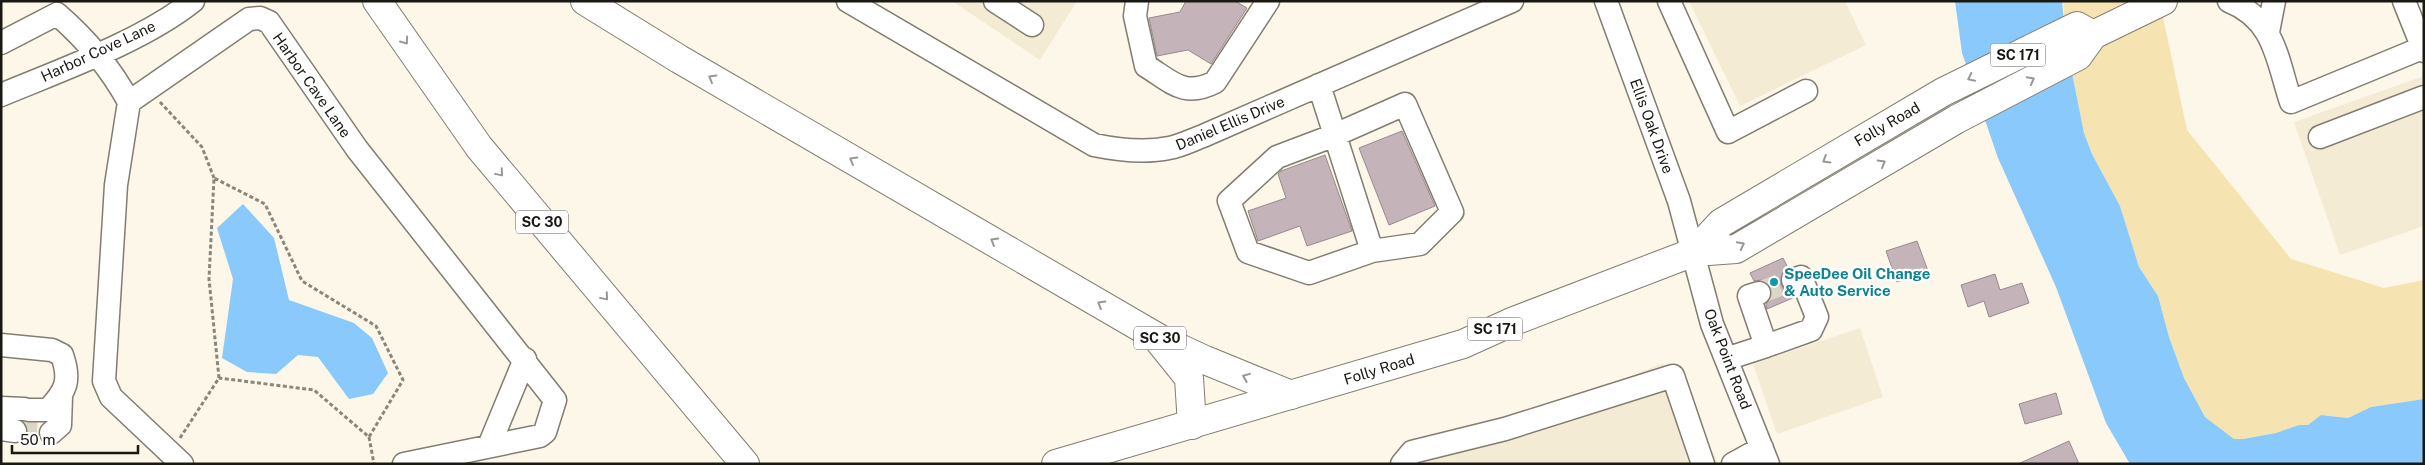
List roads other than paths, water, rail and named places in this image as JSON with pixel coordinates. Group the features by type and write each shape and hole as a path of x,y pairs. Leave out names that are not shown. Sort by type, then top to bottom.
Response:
{"main road":[{"name":"SC 30","path":"377,1 479,147 745,464"},
{"name":"SC 30","path":"585,1 679,59 1154,335 1205,360 1291,395"},
{"name":"Folly Road","path":"1056,464 1463,344 1523,317 1694,252 1736,249 1956,119 2078,56 2093,35 2162,1"},
{"name":"Folly Road","path":"1694,252 1721,223 1943,92 2077,26 2093,35"},
{"path":"1154,335 1189,378 1192,425"},
{"path":"720,434 723,464"}],"street":[{"name":"Harbor Cove Lane","path":"3,88 98,54 154,26 193,1"},
{"name":"Daniel Ellis Drive","path":"848,1 1094,145 1119,150 1170,148 1203,136 1319,86 1478,9 1512,1"},
{"path":"995,1 1032,25"},
{"path":"1137,1 1135,16 1146,66 1184,89 1202,89 1215,82 1259,4"},
{"name":"Ellis Oak Drive","path":"1606,1 1679,201 1694,252"},
{"path":"1669,1 1728,132 1806,91"},
{"path":"2229,1 2252,14 2268,32 2291,102 2423,49 2404,1"},
{"path":"2268,32 2274,1"},
{"path":"2,39 50,8 83,37 98,54 114,74 130,102 116,185 104,381 111,397 176,458"},
{"name":"Harbor Cave Lane","path":"130,102 249,19 260,18 268,22 357,149 525,359 555,400 545,432 540,436 404,464"},
{"path":"1319,86 1372,251"},
{"path":"2320,137 2424,97"},
{"path":"1405,104 1452,212 1420,244 1372,251 1309,274 1248,252 1229,201 1277,157 1405,104"},
{"name":"Oak Point Road","path":"1694,252 1712,324 1765,456"},
{"path":"1726,359 1811,330 1818,317 1801,277 1793,280"},
{"path":"1759,293 1749,296 1766,346"},
{"path":"1,345 52,350 62,355 66,367 67,383 61,396 48,410 1,408"},
{"path":"489,446 525,359"},
{"path":"1402,464 1412,452 1505,429 1673,376 1704,464"},
{"path":"51,433 60,424 61,396"},
{"path":"1733,464 1765,456"}],"water":[{"path":"1955,1 2062,1 2066,43 2084,133 2092,154 2120,206 2139,267 2158,296 2169,337 2184,378 2205,417 2234,439 2243,439 2276,433 2299,425 2308,425 2321,415 2348,418 2371,407 2424,399 2424,464 2130,464 2106,423 2056,287 1998,158 1962,53"},
{"path":"243,204 274,238 289,300 354,323 372,338 388,373 373,394 349,399 318,357 298,355 276,374 247,372 222,358 233,279 217,228"}],"tunnel":[{"path":"1759,293 1793,280"},
{"path":"15,431 51,433"}],"place":[{"name":"SpeeDee Oil Change & Auto Service","path":"1774,282"}]}
